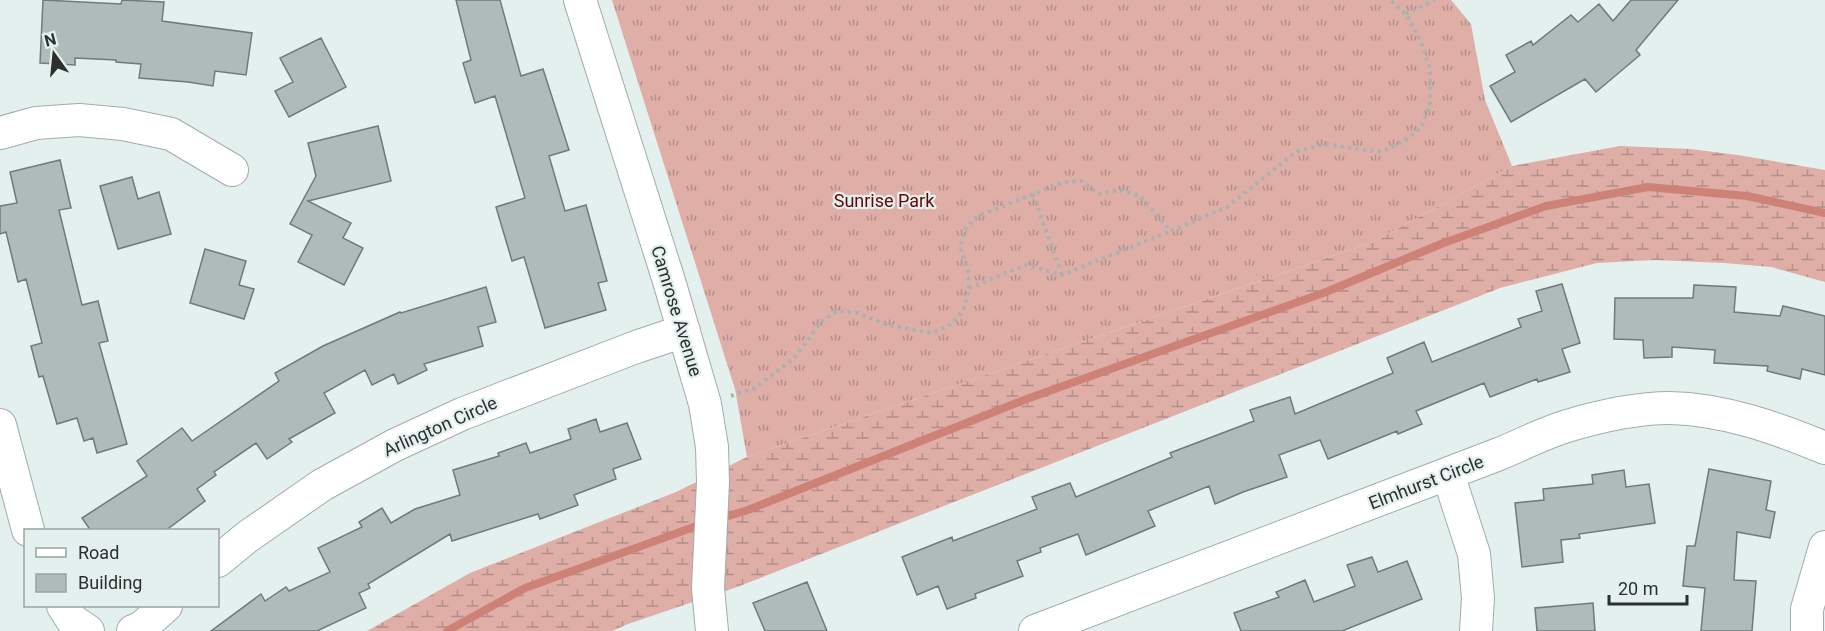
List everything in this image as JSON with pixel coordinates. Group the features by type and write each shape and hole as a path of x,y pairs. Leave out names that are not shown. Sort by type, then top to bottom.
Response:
{"street":[{"name":"Camrose Avenue","path":"580,0 705,404 712,447 713,482 708,588 712,631"},
{"path":"0,133 36,123 79,120 123,124 171,134 232,170"},
{"name":"Arlington Circle","path":"219,560 247,537 322,484 395,445 462,414 636,347 684,332"},
{"name":"Elmhurst Circle","path":"1035,631 1448,474 1566,426 1616,414 1670,408 1729,415 1790,433 1825,448"},
{"path":"0,425 27,529"},
{"path":"1448,474 1473,554 1478,598 1476,631"},
{"path":"1807,631 1807,609 1825,547"},
{"path":"64,607 72,620 88,631"},
{"path":"133,631 142,627 165,607"}],"path":[{"path":"969,288 1026,265 1062,275 1171,231 1227,207 1296,152 1324,144 1381,152 1404,141 1421,128 1430,105 1430,68 1421,42 1406,14 1390,0"},
{"path":"1406,14 1435,0"},
{"path":"705,404 755,388 794,358 821,322 837,311 858,313 887,325 932,333 952,324 964,309 969,288 968,270 960,247 966,228 978,216 1064,182 1081,181 1099,194 1120,190 1140,196 1171,231"},
{"path":"1033,194 1062,275"}],"green space":[{"name":"Sunrise Park","path":"612,0 1451,0 1471,24 1485,100 1512,166 1373,242 747,457 735,389"},
{"path":"1620,146 1690,149 1825,170 1825,282 1771,267 1724,263 1655,260 1597,263 1500,288 737,587 612,631 367,631 470,573 676,492 747,457 1373,242 1512,166"}],"building":[{"path":"43,0 121,4 122,0 164,2 162,21 252,33 246,75 215,71 213,86 139,78 141,64 116,62 116,60 75,58 75,65 40,63"},
{"path":"456,0 500,0 521,76 543,69 569,150 549,156 565,211 586,205 607,281 598,283 606,310 545,328 524,257 512,261 496,207 525,198 495,96 475,103 463,63 471,60"},
{"path":"1631,0 1678,0 1636,50 1640,55 1596,92 1585,79 1511,122 1490,86 1515,72 1506,55 1531,41 1533,45 1571,15 1578,22 1599,4 1613,21"},
{"path":"321,38 346,87 289,117 275,91 293,82 280,58"},
{"path":"378,126 391,181 308,201 351,223 343,238 363,248 344,285 298,262 312,235 290,224 316,176 308,143"},
{"path":"60,160 71,208 59,210 82,305 98,301 108,341 99,343 127,444 97,453 93,438 84,441 77,418 57,424 43,376 39,377 31,346 42,343 26,279 18,282 6,232 0,234 0,206 17,203 10,172"},
{"path":"132,177 138,199 159,192 171,234 118,249 100,186"},
{"path":"205,249 246,261 239,285 254,289 244,319 190,303"},
{"path":"1562,284 1580,343 1562,349 1570,372 1538,382 1537,379 1490,397 1484,383 1416,411 1422,424 1398,434 1397,431 1328,459 1320,440 1279,455 1287,477 1215,504 1209,486 1148,511 1155,526 1086,555 1078,534 1040,548 1041,552 1017,561 1023,576 975,594 976,598 947,609 938,586 917,595 902,557 952,537 953,541 1037,509 1032,497 1070,483 1076,497 1172,457 1170,453 1254,421 1250,410 1290,397 1295,414 1393,373 1387,358 1424,342 1432,362 1521,327 1518,319 1542,311 1536,291"},
{"path":"1694,285 1736,287 1734,312 1780,316 1783,306 1825,316 1825,375 1802,369 1800,379 1767,371 1768,366 1714,363 1715,350 1672,347 1672,357 1644,358 1643,340 1614,339 1615,298 1693,298"},
{"path":"486,287 496,322 478,327 483,346 424,364 427,370 398,384 394,374 372,385 365,370 324,393 335,413 289,439 292,442 267,459 256,443 214,472 216,475 197,489 205,501 168,529 90,529 82,518 147,476 137,461 182,428 192,441 279,381 275,373 323,346 401,313"},
{"path":"596,419 600,432 627,423 641,459 613,469 616,479 574,495 578,505 540,519 538,514 452,541 450,534 368,584 370,588 359,593 366,608 317,631 211,631 261,594 265,601 286,587 289,591 330,572 318,548 362,527 359,522 382,508 391,523 415,509 460,495 453,470 499,456 498,453 526,443 530,453 571,439 568,429"},
{"path":"1709,469 1771,481 1766,510 1775,512 1770,538 1737,532 1734,580 1756,581 1752,631 1701,631 1705,588 1683,586 1687,546 1695,546"},
{"path":"1624,470 1626,487 1649,484 1655,523 1579,534 1580,538 1561,540 1563,562 1522,567 1515,503 1544,500 1543,489 1593,484 1592,475"},
{"path":"1372,557 1378,572 1407,561 1422,599 1342,631 1241,631 1234,613 1279,597 1276,592 1305,580 1314,602 1355,586 1347,565"},
{"path":"807,582 827,631 765,631 753,603"},
{"path":"1593,603 1595,631 1537,631 1535,608"}],"waterway":[{"path":"719,519 748,510 1024,400 1326,292 1441,244 1546,206 1648,187 1747,196 1825,213"},
{"path":"447,631 525,588 705,523"}]}
